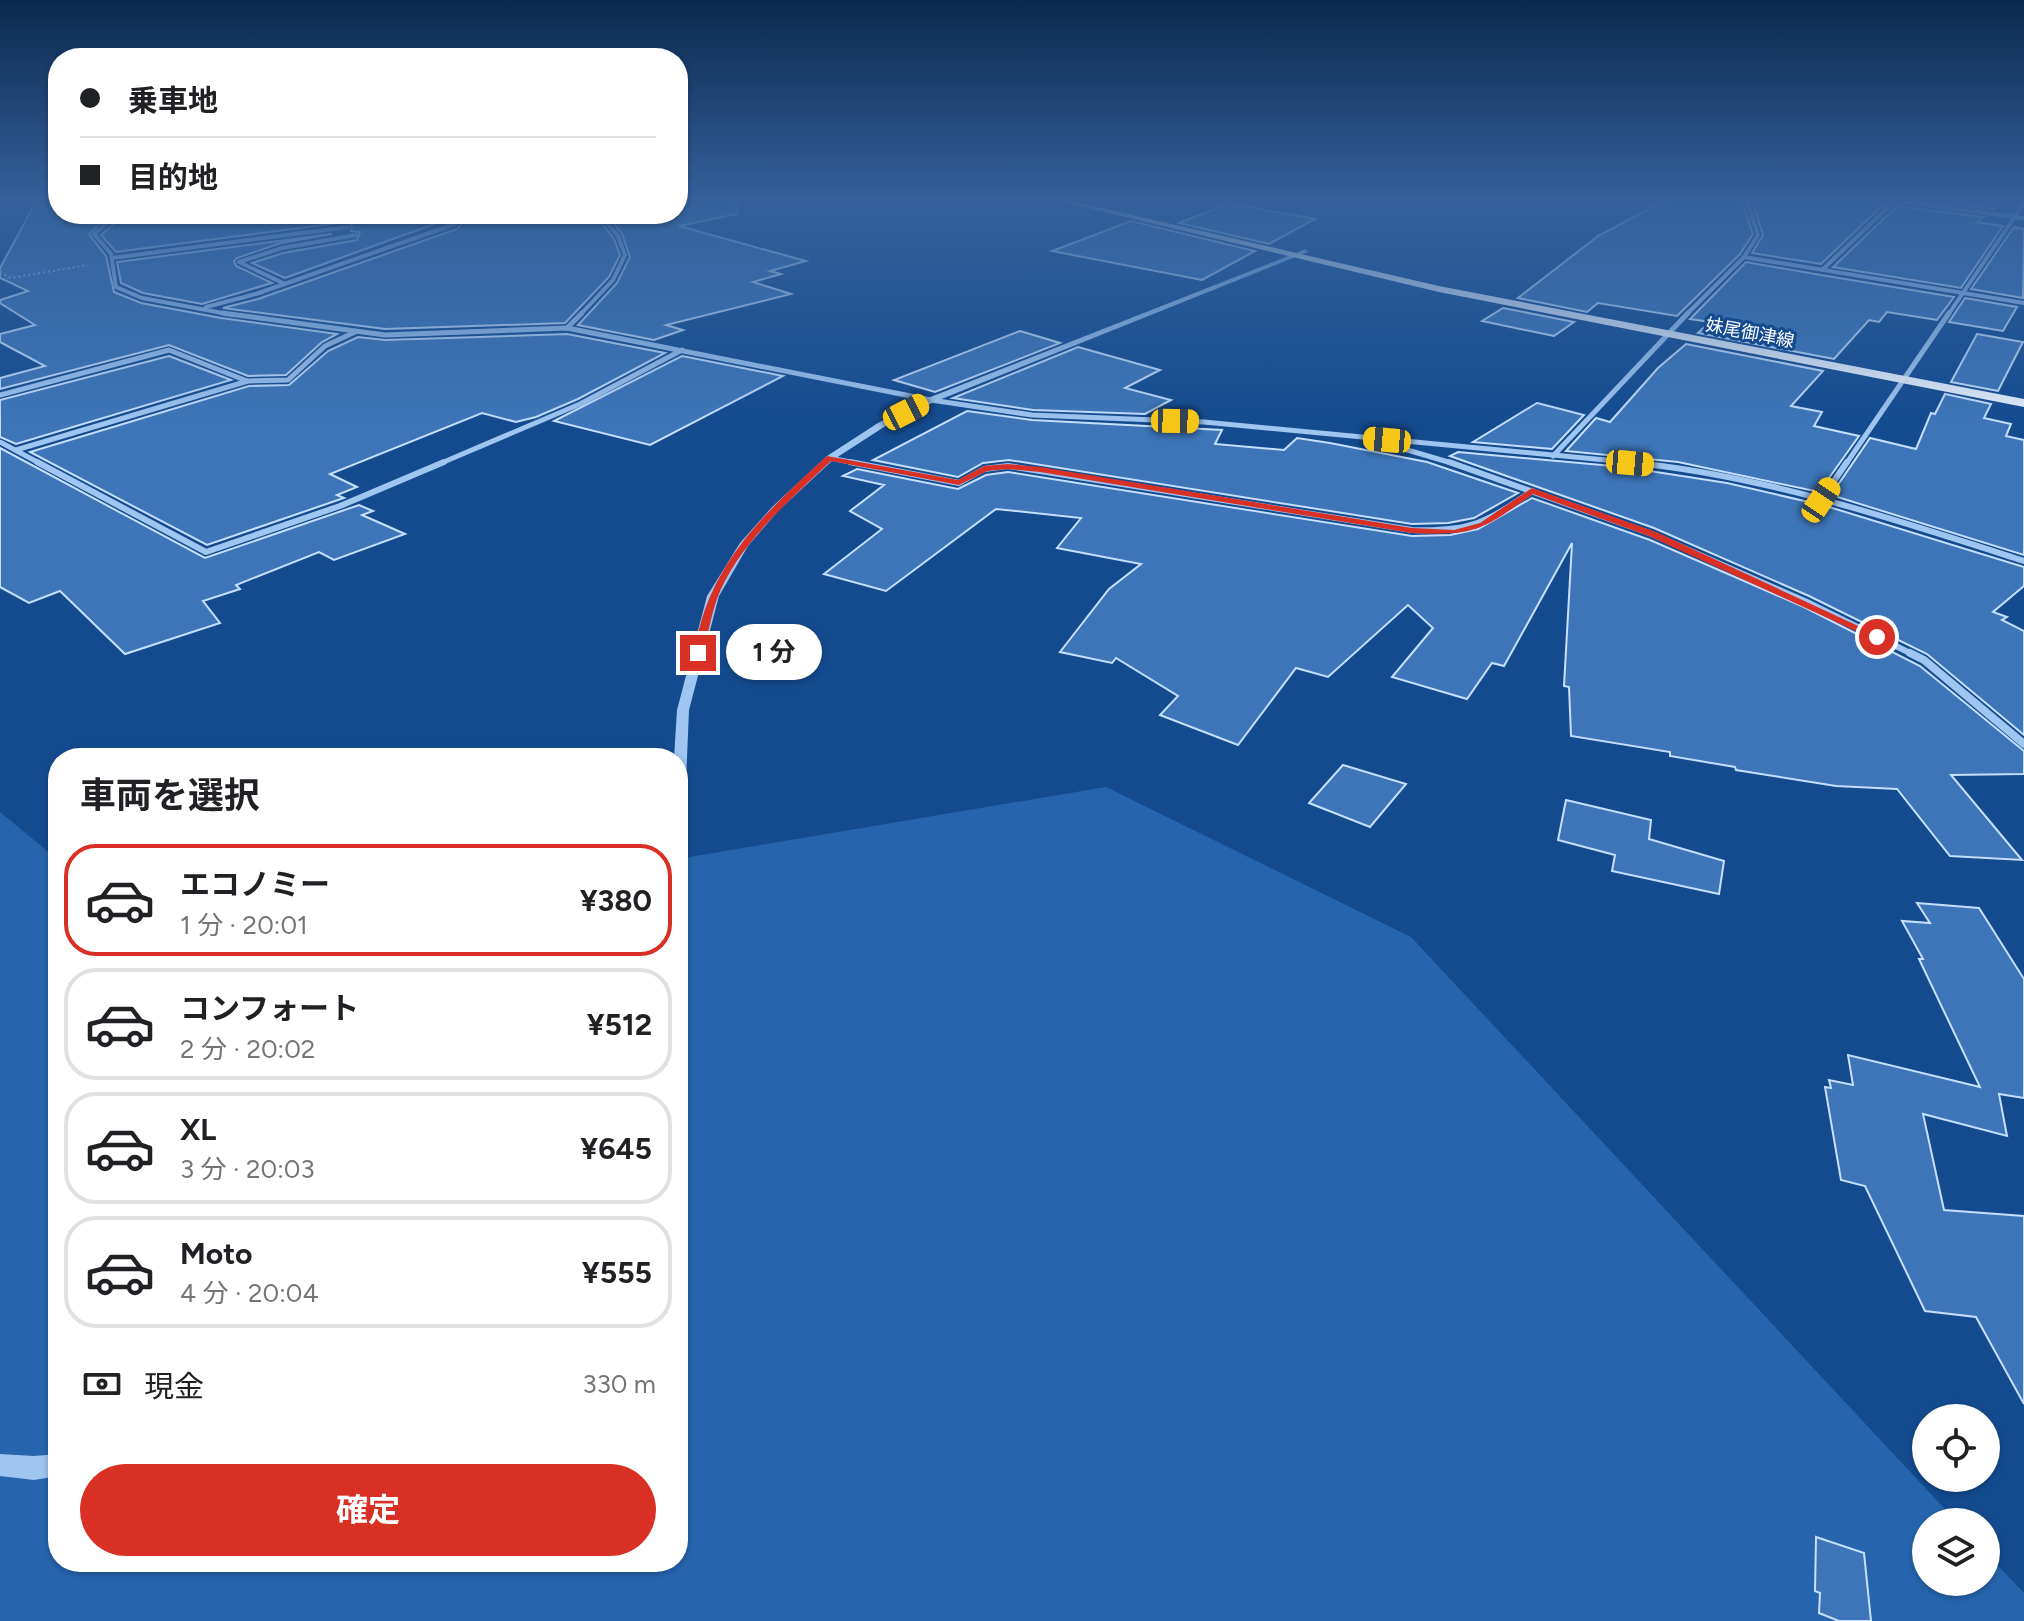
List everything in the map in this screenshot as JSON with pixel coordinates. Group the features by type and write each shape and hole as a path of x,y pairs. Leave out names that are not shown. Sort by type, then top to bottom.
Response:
{"main road":[{"name":"妹尾御津線","path":"1382,274 1904,375 2024,394"},
{"name":"妹尾御津線","path":"1411,274 1671,330"},
{"name":"妹尾御津線","path":"1904,375 2024,403"}],"street":[{"path":"115,274 116,287 142,298 202,309 385,335 567,328 931,400 1032,415 1204,422 1681,467 1731,476 1821,500 2024,561"},
{"path":"263,274 285,284"},
{"path":"202,309 314,274"},
{"path":"567,328 616,274"},
{"path":"681,748 683,710 713,596 744,545 775,509 830,458 881,425 931,400 1248,274"},
{"path":"1553,456 1727,274"},
{"path":"1844,274 2024,303"},
{"path":"1821,500 1975,274"},
{"path":"0,395 169,350 248,381 270,384 295,378 324,347 356,331"},
{"path":"0,442 206,552 340,506 580,404 682,350"},
{"path":"16,450 248,381"},
{"path":"1359,438 1427,454 1652,534 1807,602 1924,660 2024,744"},
{"path":"830,458 959,483 984,469 1008,466 1440,532 1483,525 1532,491"},
{"path":"0,1465 48,1466"}],"path":[{"path":"3,274 11,278 34,274"}],"shaded area":[{"path":"1106,787 1411,937 1912,1474 1912,1492 1929,1492 1944,1508 1912,1508 1912,1596 2000,1596 2000,1568 2024,1593 2024,1621 0,1621 0,812 48,852 48,1572 688,1572 688,857"}],"building":[{"path":"0,274 110,274 114,292 141,303 337,334 322,342 286,375 248,376 169,345 0,389 0,378 45,366 0,342 0,334 35,325 0,303 0,300 28,291 0,278"},
{"path":"119,274 252,274 272,283 202,304 143,293 121,283"},
{"path":"275,274 297,274 285,278"},
{"path":"330,274 611,274 565,323 385,329 223,308"},
{"path":"622,274 780,274 753,282 791,294 666,325 683,330 654,340 578,325 617,283"},
{"path":"1169,274 1214,274 1202,280"},
{"path":"1549,274 1720,274 1677,316 1598,303 1587,312 1518,298"},
{"path":"1735,274 1815,274 1954,297 1937,320 1887,312 1879,322 1869,320 1834,359 1698,333 1710,322 1690,319"},
{"path":"1874,274 1971,274 1961,288"},
{"path":"1982,274 2023,274 2023,298 1971,289"},
{"path":"1965,298 2017,307 2003,331 1949,322"},
{"path":"1503,308 1574,322 1554,336 1482,321"},
{"path":"1020,331 1060,343 935,392 894,380"},
{"path":"567,334 665,353 578,399 536,417 516,422 482,413 330,474 357,487 337,495 344,498 207,545 30,452 249,386 289,385 328,351 358,337 385,340"},
{"path":"1977,334 2023,342 1998,391 1951,382"},
{"path":"1686,344 1823,371 1791,406 1822,412 1814,426 1859,436 1819,492 1678,462 1566,451 1596,418 1610,422 1658,368"},
{"path":"1078,347 1160,370 1125,388 1171,400 1145,414 1033,410 953,398"},
{"path":"169,356 231,380 16,444 0,437 0,400"},
{"path":"682,356 783,376 650,445 554,421"},
{"path":"1945,394 1991,404 1984,418 2011,424 2006,436 2024,440 2024,555 1831,495 1870,438 1916,449 1931,413 1935,414"},
{"path":"1537,403 1584,415 1552,449 1473,442"},
{"path":"967,411 1032,420 1222,430 1215,444 1284,450 1297,438 1427,462 1518,493 1474,518 1448,523 1412,524 1009,460 983,463 958,477 873,460"},
{"path":"0,448 205,558 359,505 373,511 362,515 405,534 334,560 319,552 236,585 240,589 203,601 220,623 125,654 60,591 29,603 0,587"},
{"path":"1458,452 1624,467 1727,483 1826,506 2024,567 2024,586 1993,612 2007,617 2002,620 2024,631 2024,735 1927,654 1809,596 1654,528 1450,456"},
{"path":"857,469 958,489 986,475 1008,472 1412,536 1450,535 1478,529 1532,498 1650,540 1804,607 1920,666 2024,751 2024,774 1951,775 2022,860 1950,856 1897,789 1836,786 1736,770 1735,767 1670,756 1670,752 1571,736 1569,687 1564,686 1572,543 1504,666 1492,663 1467,699 1392,677 1433,628 1408,605 1328,677 1296,668 1238,745 1160,715 1178,696 1116,658 1112,663 1060,652 1109,589 1141,564 1057,548 1081,518 996,509 886,591 824,574 882,529 850,511 884,485 843,476"},
{"path":"1343,765 1406,784 1370,827 1309,803"},
{"path":"1566,800 1651,820 1649,839 1724,861 1719,894 1612,871 1615,855 1558,840"},
{"path":"1917,903 1979,908 2024,979 2024,1098 1999,1094 2007,1136 1923,1114 1944,1210 2024,1216 2024,1404 1976,1317 1925,1311 1865,1186 1841,1180 1825,1087 1831,1088 1829,1080 1853,1085 1848,1055 1980,1087 1919,959 1923,959 1902,921 1930,923"},
{"path":"1816,1537 1864,1553 1871,1621 1839,1621 1819,1613 1820,1593 1815,1591"}],"route":[{"path":"698,653 713,596 744,545 775,509 830,458 959,483 984,469 1008,466 1412,530 1454,532 1483,525 1532,491 1652,534 1807,602 1877,637"}]}
